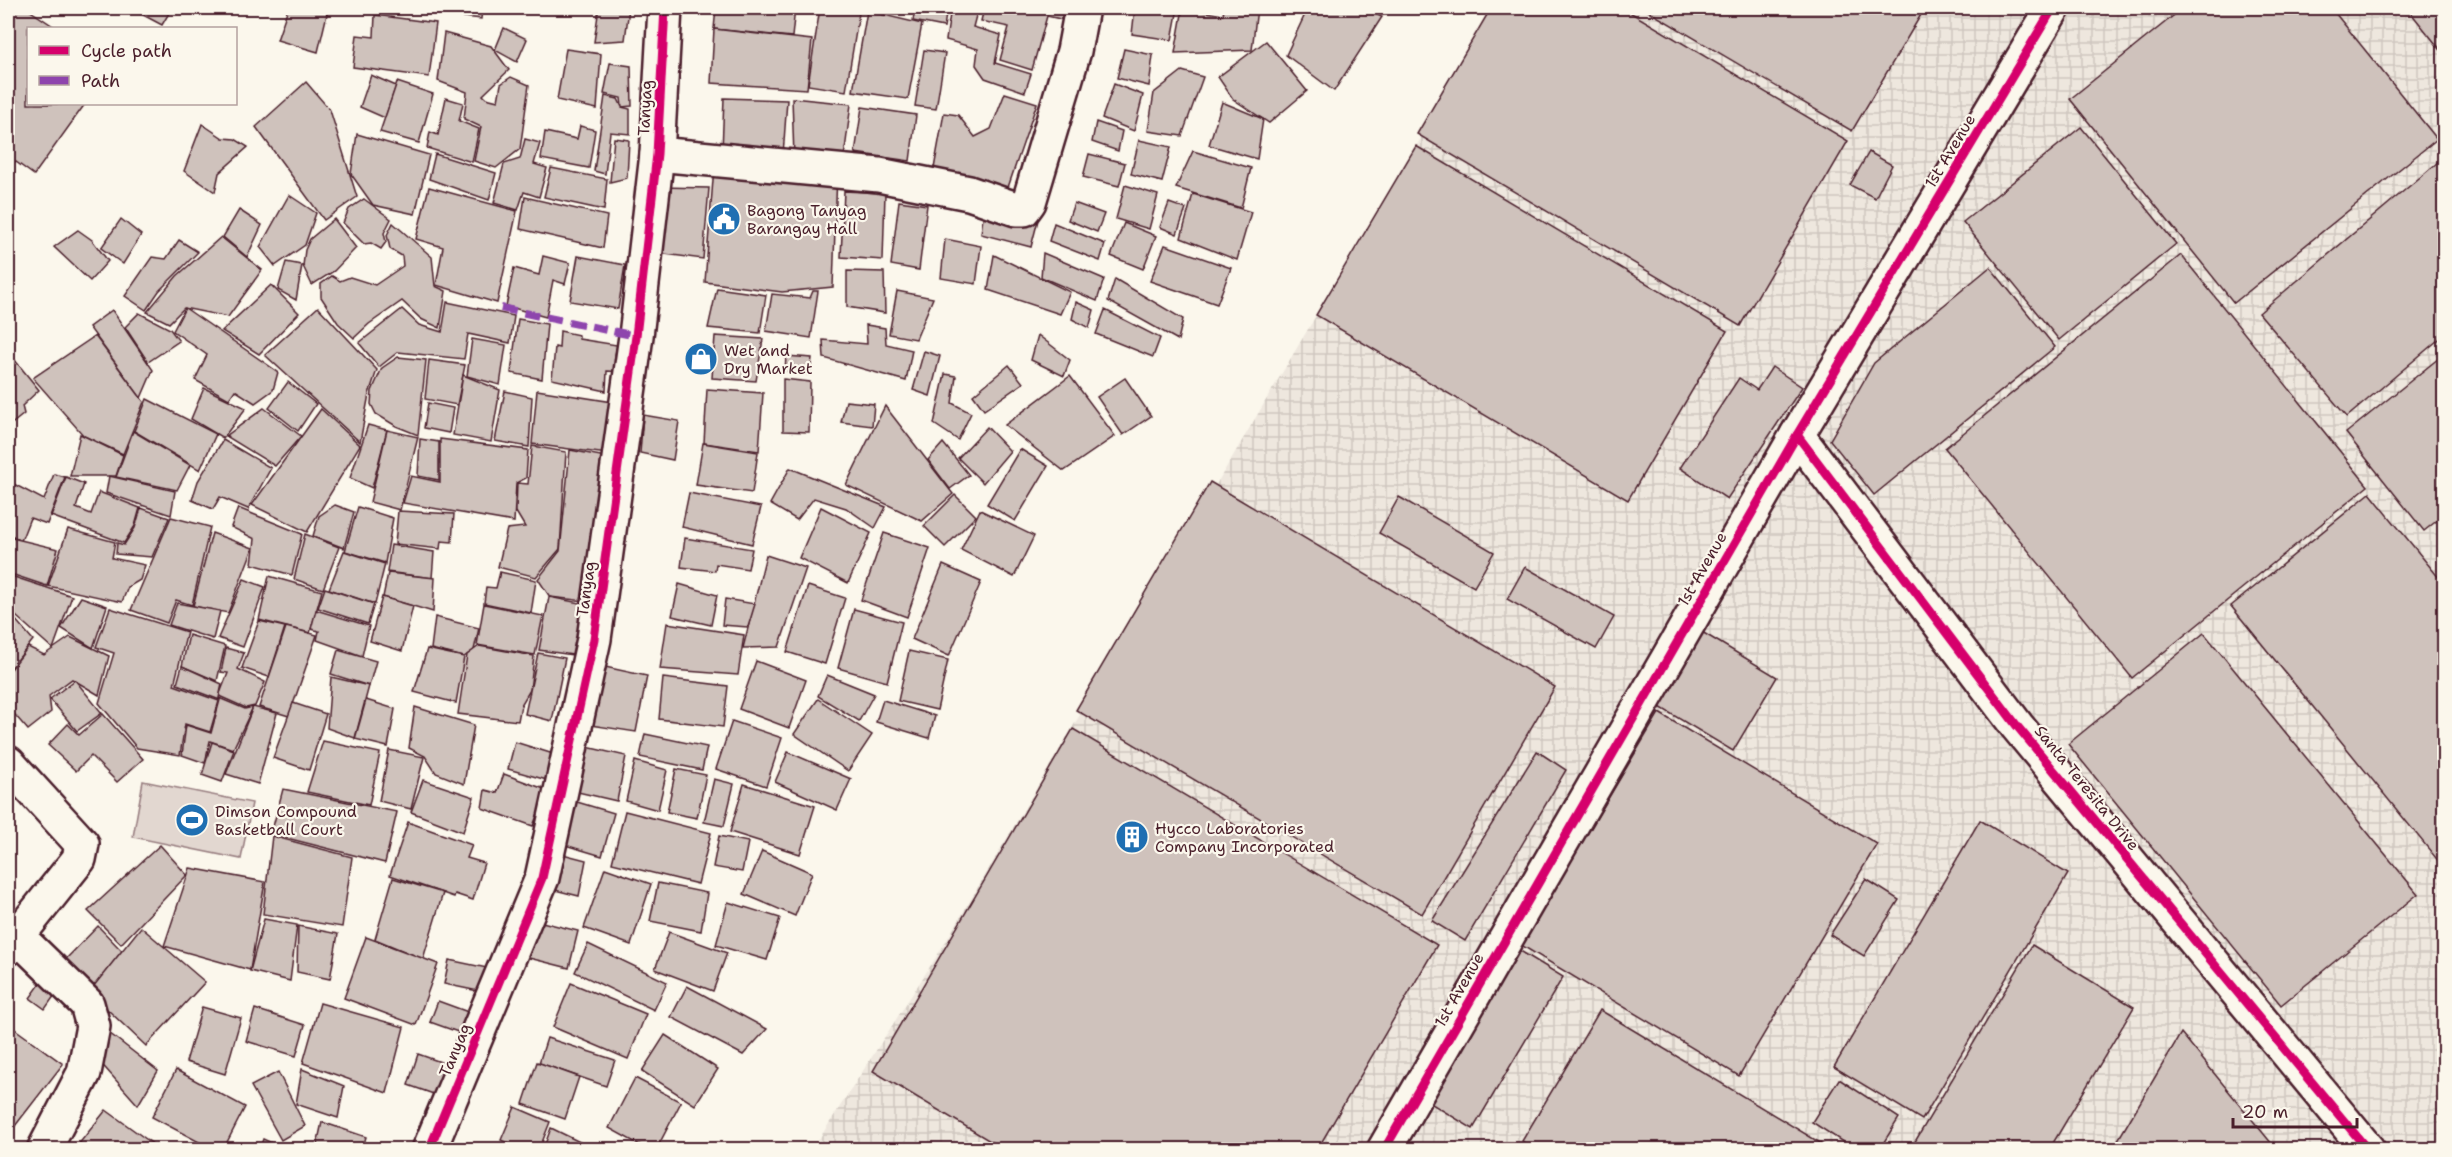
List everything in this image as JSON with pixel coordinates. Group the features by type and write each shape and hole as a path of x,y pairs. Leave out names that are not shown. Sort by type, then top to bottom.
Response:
{"street":[{"name":"Tanyag","path":"429,1149 542,879 594,639 636,336 657,154 665,8"},
{"path":"657,154 879,175 969,193 1016,209 1024,209 1029,202 1074,51 1082,8"},
{"name":"1st Avenue","path":"1384,1149 1797,435 2053,8"},
{"name":"Santa Teresita Drive","path":"1797,435 2017,726 2368,1149"},
{"path":"8,763 82,844 79,860 13,942 87,1004 93,1026 84,1073 44,1149"}],"shaded area":[{"path":"1498,8 2444,8 2444,1149 812,1150 942,948"},
{"name":"Dimson Compound Basketball Court","path":"143,781 252,803 241,859 133,837"}],"building":[{"path":"8,8 26,8 54,27 27,27 27,105 84,105 34,175 8,156"},
{"path":"130,8 172,8 162,25"},
{"path":"288,8 328,10 318,52 277,40"},
{"path":"379,8 433,8 432,14"},
{"path":"449,8 482,8 481,19 448,15"},
{"path":"599,8 629,8 625,40 594,42"},
{"path":"716,8 795,8 792,37 714,29"},
{"path":"820,8 844,8 844,11 859,13 846,91 808,85"},
{"path":"915,8 947,8 944,27 913,21"},
{"path":"951,8 978,8 973,27 1001,35 995,63 1031,74 1025,92 985,78 976,65 978,49 946,40"},
{"path":"984,8 1068,8 1065,20 1047,16 1032,70 1000,60 1009,27 981,21"},
{"path":"1135,8 1178,8 1172,40 1132,34"},
{"path":"1183,8 1223,15 1224,8 1257,8 1252,50 1175,53"},
{"path":"1308,8 1362,8 1382,17 1334,91 1286,55"},
{"path":"1491,8 1623,8 1848,141 1740,326 1417,134"},
{"path":"1643,8 1925,8 1852,131"},
{"path":"2183,8 2331,8 2437,139 2234,303 2070,99"},
{"path":"2407,8 2444,8 2444,54"},
{"path":"867,11 922,24 908,99 853,91"},
{"path":"375,15 436,23 429,77 353,67 357,35 374,37"},
{"path":"504,28 527,39 517,62 495,50"},
{"path":"714,29 812,40 807,89 711,83"},
{"path":"444,33 491,46 509,70 483,95 486,98 498,101 501,84 511,77 529,85 520,149 496,168 474,161 481,127 464,119 467,92 438,81"},
{"path":"1266,41 1307,91 1269,123 1233,99 1218,77"},
{"path":"566,49 601,54 597,109 557,100"},
{"path":"1124,49 1153,55 1149,86 1117,78"},
{"path":"924,50 945,53 936,109 915,106"},
{"path":"610,63 631,66 632,106 622,107 621,98 604,94"},
{"path":"1182,71 1203,77 1182,136 1148,131 1154,93"},
{"path":"371,75 396,86 385,118 360,107"},
{"path":"306,82 330,110 357,197 324,220 256,127"},
{"path":"397,82 433,94 419,143 380,132"},
{"path":"1114,84 1143,95 1134,131 1102,118"},
{"path":"1005,93 1037,103 1004,199 933,174 944,113 958,115 975,137 991,129"},
{"path":"605,96 618,99 622,107 630,109 630,134 610,132 605,174 594,171"},
{"path":"446,98 463,103 459,121 479,129 472,162 427,148 430,132 438,135"},
{"path":"724,98 787,100 783,155 722,152"},
{"path":"792,98 851,104 843,165 794,157"},
{"path":"1222,102 1263,119 1257,159 1209,145"},
{"path":"862,107 916,115 910,161 855,153"},
{"path":"1096,122 1122,131 1118,151 1092,142"},
{"path":"202,124 223,138 235,139 248,147 219,173 215,192 184,171"},
{"path":"580,126 595,130 589,168 541,159 545,132 577,139"},
{"path":"2081,127 2176,244 2059,340 1963,222"},
{"path":"357,134 429,155 415,214 373,205 351,174"},
{"path":"614,138 629,140 627,178 610,182"},
{"path":"525,139 540,143 534,164 547,168 539,197 524,192 518,210 494,203 504,164 520,159"},
{"path":"1139,140 1171,147 1162,182 1131,174"},
{"path":"1416,146 1727,331 1628,500 1316,315"},
{"path":"1193,151 1251,168 1241,208 1176,188"},
{"path":"1869,152 1892,165 1875,198 1850,185"},
{"path":"435,154 496,173 489,200 429,179"},
{"path":"1089,154 1125,163 1119,186 1083,177"},
{"path":"2444,157 2444,335 2347,417 2259,313"},
{"path":"714,167 837,172 833,287 782,292 705,282"},
{"path":"551,168 607,179 604,210 544,197"},
{"path":"1125,185 1158,195 1149,229 1116,219"},
{"path":"429,187 517,211 497,303 436,285 443,247 416,239"},
{"path":"659,187 709,188 703,259 649,252"},
{"path":"844,191 885,193 883,260 841,257"},
{"path":"1193,194 1251,212 1237,260 1181,238"},
{"path":"289,195 316,213 305,245 275,266 260,247"},
{"path":"525,197 607,216 603,248 520,229"},
{"path":"364,199 391,219 384,233 386,242 381,249 371,243 364,244 343,223 349,209"},
{"path":"899,201 927,205 919,270 891,265"},
{"path":"1074,203 1104,214 1097,232 1068,220"},
{"path":"1169,203 1186,209 1177,234 1160,227"},
{"path":"984,209 1038,220 1031,247 981,234"},
{"path":"239,210 262,225 247,257 223,237"},
{"path":"121,219 141,235 123,264 101,248"},
{"path":"334,219 356,248 334,271 312,285 303,266 305,250 310,239"},
{"path":"393,223 432,257 435,286 446,291 440,328 421,319 402,301 369,324 354,338 338,323 321,297 321,284 332,276 340,281 350,277 375,285 403,266 402,256 390,249 387,235"},
{"path":"1054,223 1105,244 1100,261 1049,241"},
{"path":"1124,223 1156,236 1143,269 1111,256"},
{"path":"78,230 92,240 108,261 90,281 54,247"},
{"path":"221,237 262,270 228,317 184,308 169,323 147,312 177,276"},
{"path":"945,239 981,246 976,284 941,278"},
{"path":"179,240 198,252 159,291 146,310 125,296 152,257 166,259"},
{"path":"1165,245 1231,268 1217,304 1150,281"},
{"path":"1043,253 1104,279 1097,301 1041,277"},
{"path":"994,255 1070,292 1060,314 988,290"},
{"path":"2181,255 2368,486 2132,678 1945,448"},
{"path":"543,256 570,263 565,284 553,280 546,317 506,306 514,268 539,275"},
{"path":"578,256 625,265 618,309 570,301"},
{"path":"286,262 302,265 296,300 278,290"},
{"path":"1990,267 2055,347 1874,495 1830,440 1874,363"},
{"path":"847,271 884,272 885,313 847,307"},
{"path":"1115,279 1183,319 1178,340 1108,301"},
{"path":"271,285 299,313 259,354 222,331"},
{"path":"717,288 766,295 760,333 708,328"},
{"path":"813,291 818,291 811,338 766,331 772,294 810,298"},
{"path":"897,291 933,298 916,339 889,334"},
{"path":"447,302 514,316 510,343 468,334 464,359 398,352 379,367 359,343 402,309 419,325 442,332"},
{"path":"1076,302 1094,310 1089,328 1072,319"},
{"path":"318,307 377,370 369,394 360,442 265,355"},
{"path":"185,308 278,372 273,390 255,403 235,390 229,399 195,380 207,355 173,331"},
{"path":"112,310 153,370 141,398 89,327"},
{"path":"1105,310 1160,338 1153,357 1096,334"},
{"path":"139,313 170,329 179,341 148,362 125,327"},
{"path":"518,319 547,324 542,379 511,373"},
{"path":"866,325 885,328 886,344 912,350 906,381 824,358 823,340 867,344"},
{"path":"560,331 579,335 579,339 617,345 615,355 628,359 626,372 607,371 606,391 552,379 555,347 559,348"},
{"path":"1038,335 1070,360 1064,376 1031,360"},
{"path":"95,336 144,402 123,454 84,436 33,378"},
{"path":"715,336 763,339 756,381 712,378"},
{"path":"472,339 506,345 500,385 467,376"},
{"path":"924,351 940,356 930,396 913,390"},
{"path":"2444,354 2444,515 2424,531 2346,433"},
{"path":"786,356 812,358 810,375 785,371"},
{"path":"398,357 426,360 418,435 376,414 371,404 372,391 382,368"},
{"path":"14,359 39,390 22,406 24,414 8,427 8,363"},
{"path":"429,360 465,365 457,405 425,399"},
{"path":"1009,365 1023,383 984,410 973,395"},
{"path":"1772,367 1802,387 1727,499 1680,468 1739,378 1757,390"},
{"path":"945,374 956,376 952,403 971,413 958,440 934,424"},
{"path":"463,375 500,390 491,442 453,435"},
{"path":"1070,376 1115,436 1064,471 1005,425"},
{"path":"1125,378 1151,416 1123,435 1097,397"},
{"path":"783,379 810,382 809,432 783,431"},
{"path":"288,382 316,404 298,431 269,408"},
{"path":"204,388 246,408 223,438 191,419"},
{"path":"707,389 763,393 759,451 704,443"},
{"path":"537,390 619,403 615,455 532,444"},
{"path":"505,391 532,397 529,447 495,441"},
{"path":"147,399 216,434 200,470 134,431"},
{"path":"846,401 874,404 872,426 841,422"},
{"path":"428,403 453,408 449,433 424,428"},
{"path":"885,406 953,494 922,521 846,485"},
{"path":"264,408 301,436 275,466 226,436"},
{"path":"321,409 360,445 307,532 252,505"},
{"path":"643,415 679,421 673,460 640,453"},
{"path":"368,425 387,430 372,488 350,478"},
{"path":"987,427 1010,451 983,483 958,458"},
{"path":"387,430 418,437 400,510 370,502"},
{"path":"133,431 190,465 177,490 116,477"},
{"path":"80,434 123,455 116,476 70,476"},
{"path":"420,439 439,442 439,480 418,476"},
{"path":"440,439 528,450 526,478 516,483 514,522 403,503 411,476 440,482"},
{"path":"223,440 271,468 248,509 220,497 213,509 192,500 198,481"},
{"path":"703,443 758,452 752,493 696,485"},
{"path":"943,443 969,475 950,489 928,460"},
{"path":"532,446 566,452 560,549 536,577 498,567 507,529 525,527 516,512 517,483 528,484"},
{"path":"1020,449 1048,466 1015,521 987,504"},
{"path":"570,450 616,459 594,602 550,597 538,579 560,551"},
{"path":"790,468 886,507 875,528 846,508 814,498 797,520 770,504"},
{"path":"54,474 65,477 47,524 30,518 21,541 8,533 8,481 44,500"},
{"path":"109,476 175,491 171,515 106,493"},
{"path":"66,477 84,484 76,508 91,514 99,492 140,508 135,526 124,543 51,516"},
{"path":"1210,482 1555,687 1422,914 1076,710"},
{"path":"689,493 761,507 752,544 682,527"},
{"path":"2370,493 2444,584 2444,859 2440,863 2231,606"},
{"path":"955,495 976,516 945,547 924,526"},
{"path":"1399,497 1494,552 1474,587 1379,533"},
{"path":"335,505 354,512 344,548 313,536 319,516"},
{"path":"358,507 393,518 385,563 345,551"},
{"path":"821,507 871,533 848,583 799,558"},
{"path":"141,508 169,518 152,557 116,554 117,543 124,545 135,528"},
{"path":"238,508 302,534 292,575 252,564 255,539 231,527"},
{"path":"980,510 1034,536 1014,577 961,550"},
{"path":"398,511 454,514 452,542 441,541 440,549 395,544"},
{"path":"171,517 210,527 192,605 176,600 167,623 131,610"},
{"path":"68,529 115,542 112,558 145,565 140,580 128,587 122,602 48,586"},
{"path":"212,533 253,548 228,613 193,606"},
{"path":"884,533 930,548 907,617 861,600"},
{"path":"305,534 339,547 323,589 294,579"},
{"path":"8,537 58,549 47,586 8,573"},
{"path":"685,538 752,549 748,569 716,564 715,571 681,567"},
{"path":"391,545 434,552 432,578 387,572"},
{"path":"344,551 385,564 375,604 329,589"},
{"path":"766,555 806,568 779,647 743,648"},
{"path":"943,565 981,582 949,656 912,639"},
{"path":"1525,567 1614,617 1596,649 1507,599"},
{"path":"500,572 536,580 531,613 484,603 486,587 496,588"},
{"path":"388,573 435,578 433,612 383,597"},
{"path":"8,575 72,596 53,649 8,609"},
{"path":"269,576 322,591 310,633 259,620"},
{"path":"244,579 265,587 243,647 218,638"},
{"path":"679,584 717,595 711,625 672,616"},
{"path":"808,586 845,598 825,664 787,652"},
{"path":"325,588 374,604 368,624 318,608"},
{"path":"81,597 107,606 93,648 61,628"},
{"path":"382,597 413,606 402,651 370,641"},
{"path":"549,597 595,606 586,657 539,650"},
{"path":"725,599 755,604 748,627 722,625"},
{"path":"177,603 220,611 213,639 169,625"},
{"path":"484,604 543,616 535,655 477,645"},
{"path":"110,608 187,632 174,685 219,701 210,732 185,724 180,755 137,748 99,703 114,653 96,647"},
{"path":"854,609 902,622 887,682 838,668"},
{"path":"316,610 369,626 362,656 317,640 319,631 311,629"},
{"path":"8,611 33,640 8,672"},
{"path":"435,617 479,628 474,650 464,657 431,649"},
{"path":"259,621 285,627 269,677 242,668"},
{"path":"667,623 744,635 738,675 660,669"},
{"path":"286,627 317,635 289,716 259,707"},
{"path":"1702,632 1777,677 1733,751 1658,706"},
{"path":"2204,633 2418,894 2281,1005 2068,744"},
{"path":"189,635 225,646 217,681 182,666"},
{"path":"70,637 109,656 99,695 72,679 49,696 51,712 28,730 8,707 8,673 28,647 44,655"},
{"path":"479,646 534,656 530,690 521,705 518,721 458,714 467,655"},
{"path":"226,648 244,653 238,669 265,682 255,706 246,708 219,696 228,673 221,672"},
{"path":"427,649 464,657 456,703 414,692"},
{"path":"338,650 376,661 369,686 331,674"},
{"path":"909,651 948,660 937,710 898,701"},
{"path":"538,653 565,658 552,721 525,714"},
{"path":"756,661 806,680 789,728 739,709"},
{"path":"596,665 647,676 636,732 584,724"},
{"path":"182,666 222,684 219,698 245,709 253,707 233,749 210,741 205,763 182,755 186,725 211,733 220,700 177,684"},
{"path":"827,675 874,694 859,721 818,696"},
{"path":"331,677 369,686 355,738 327,728"},
{"path":"663,678 728,686 723,727 659,719"},
{"path":"75,680 102,713 77,731 50,699"},
{"path":"818,699 872,735 848,771 794,734"},
{"path":"366,700 395,709 388,747 355,739"},
{"path":"883,700 935,716 929,738 876,722"},
{"path":"293,703 326,714 309,770 273,758"},
{"path":"253,707 277,713 258,784 226,774"},
{"path":"415,707 474,725 464,784 436,773 425,756 409,748"},
{"path":"1659,713 1877,844 1739,1076 1521,945"},
{"path":"103,714 143,759 117,782 91,756 76,771 48,745 68,724 79,735"},
{"path":"732,721 782,738 766,786 716,769"},
{"name":"Hycco Laboratories Company Incorporated","path":"1073,729 1437,945 1317,1150 1005,1150 873,1071"},
{"path":"645,734 707,747 702,770 640,757"},
{"path":"323,741 380,753 369,805 307,792"},
{"path":"212,742 234,750 222,782 202,775"},
{"path":"515,742 563,757 554,782 508,769"},
{"path":"578,745 626,756 617,801 569,790"},
{"path":"389,750 424,757 411,809 379,801"},
{"path":"1537,751 1566,770 1465,941 1432,921"},
{"path":"788,752 851,779 837,810 775,782"},
{"path":"635,761 667,770 658,810 626,801"},
{"path":"676,769 706,775 697,818 667,812"},
{"path":"504,774 547,790 533,826 482,808 485,790 497,793"},
{"path":"714,779 734,784 724,826 704,822"},
{"path":"423,780 474,797 463,832 411,812"},
{"path":"744,784 815,806 800,854 730,832"},
{"path":"283,789 397,812 385,863 271,834"},
{"path":"567,799 614,813 602,856 555,842"},
{"path":"625,811 711,833 698,884 612,863"},
{"path":"1980,820 2068,874 1922,1120 1834,1067"},
{"path":"408,822 472,845 467,858 484,863 473,900 455,894 454,897 390,875"},
{"path":"272,836 352,857 342,927 263,914"},
{"path":"719,836 748,842 742,872 713,867"},
{"path":"160,845 187,875 121,944 88,911"},
{"path":"762,851 812,873 795,916 744,894"},
{"path":"555,852 586,860 579,896 547,888"},
{"path":"190,868 265,882 250,970 164,946"},
{"path":"605,868 651,884 631,945 584,928"},
{"path":"393,878 443,893 423,959 375,939"},
{"path":"1866,879 1899,900 1864,956 1830,935"},
{"path":"658,883 707,893 701,931 650,921"},
{"path":"728,902 780,918 767,960 716,945"},
{"path":"264,919 297,925 290,981 250,971"},
{"path":"530,919 578,931 569,968 521,956"},
{"path":"98,926 122,951 93,988 65,960"},
{"path":"298,926 338,934 330,979 297,972"},
{"path":"141,927 205,982 146,1046 89,992"},
{"path":"669,932 727,953 713,991 655,969"},
{"path":"366,937 438,964 416,1025 344,998"},
{"path":"588,944 667,982 654,1010 575,972"},
{"path":"2032,945 2134,1007 2049,1150 1910,1150"},
{"path":"1517,949 1563,977 1473,1129 1427,1101"},
{"path":"449,960 492,969 488,993 444,984"},
{"path":"43,980 57,992 45,1009 30,998"},
{"path":"571,983 646,1014 628,1059 553,1027"},
{"path":"687,986 767,1029 743,1055 671,1017"},
{"path":"438,1001 479,1016 472,1037 430,1022"},
{"path":"320,1003 404,1027 387,1093 303,1063"},
{"path":"202,1007 241,1018 225,1074 186,1062"},
{"path":"255,1009 305,1025 296,1056 246,1041"},
{"path":"1600,1010 1827,1147 1825,1150 1535,1150 1522,1141"},
{"path":"8,1024 63,1064 8,1135"},
{"path":"100,1026 158,1071 138,1105 98,1060"},
{"path":"2181,1033 2277,1150 2112,1150"},
{"path":"665,1035 718,1069 695,1105 642,1071"},
{"path":"547,1038 615,1060 606,1086 539,1063"},
{"path":"418,1054 452,1066 442,1097 408,1085"},
{"path":"537,1062 579,1077 565,1119 523,1104"},
{"path":"302,1069 344,1086 338,1118 296,1104"},
{"path":"176,1070 245,1107 223,1150 214,1150 152,1117"},
{"path":"278,1072 305,1126 281,1140 251,1086"},
{"path":"635,1078 681,1102 656,1150 649,1150 609,1128"},
{"path":"1839,1079 1899,1118 1879,1150 1855,1150 1812,1122"},
{"path":"515,1107 550,1122 539,1150 523,1150 501,1140"},
{"path":"106,1110 161,1150 74,1150"},
{"path":"322,1122 366,1137 362,1150 316,1150"},
{"path":"551,1128 592,1148 592,1150 543,1150"},
{"path":"263,1139 287,1150 259,1150"}],"marked path":[{"path":"501,308 636,336"}],"cycle path":[{"path":"429,1150 542,878 594,639 636,336 657,154 665,8"},
{"path":"1384,1150 1797,435 2053,8"},
{"path":"1797,435 2017,726 2368,1150"}],"place":[{"name":"Bagong Tanyag Barangay Hall","path":"724,219"},
{"name":"Wet and Dry Market","path":"701,359"},
{"name":"Dimson Compound Basketball Court","path":"192,820"},
{"name":"Hycco Laboratories Company Incorporated","path":"1132,837"}]}
